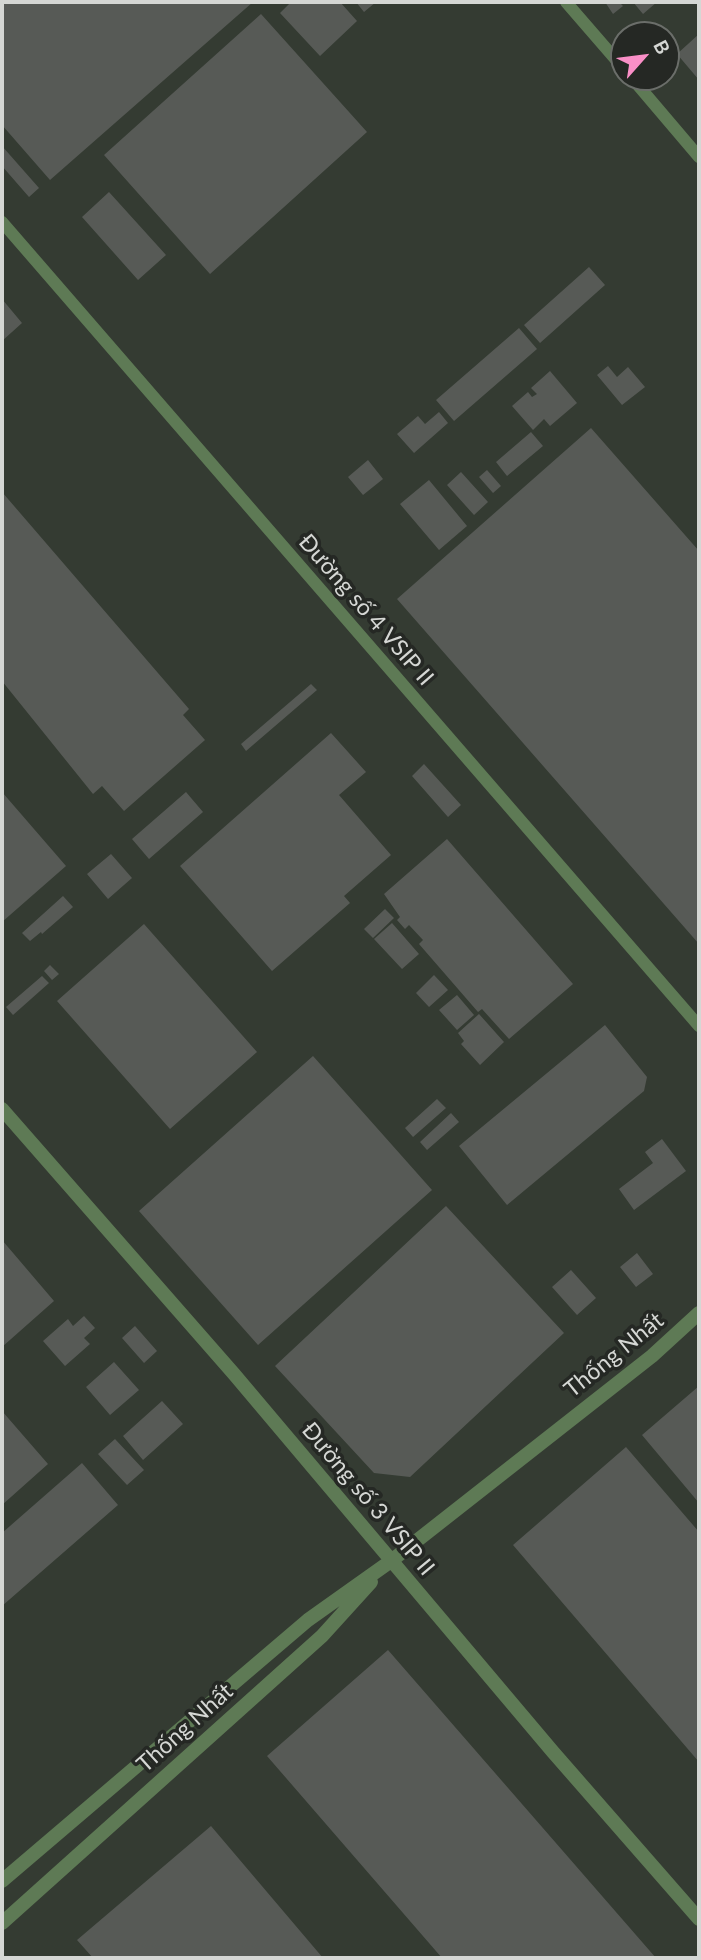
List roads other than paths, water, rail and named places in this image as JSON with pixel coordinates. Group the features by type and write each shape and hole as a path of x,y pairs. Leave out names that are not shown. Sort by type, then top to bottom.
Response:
{"street":[{"path":"566,2 610,53"},
{"path":"643,91 699,157"},
{"name":"Đường số 4 VSIP II","path":"2,222 699,1026"},
{"name":"Đường số 3 VSIP II","path":"2,1109 234,1374 553,1752 699,1919"},
{"name":"Thống Nhất","path":"2,1881 308,1620 391,1561 652,1356 699,1312"},
{"name":"Thống Nhất","path":"2,1923 322,1636 391,1561"}]}
